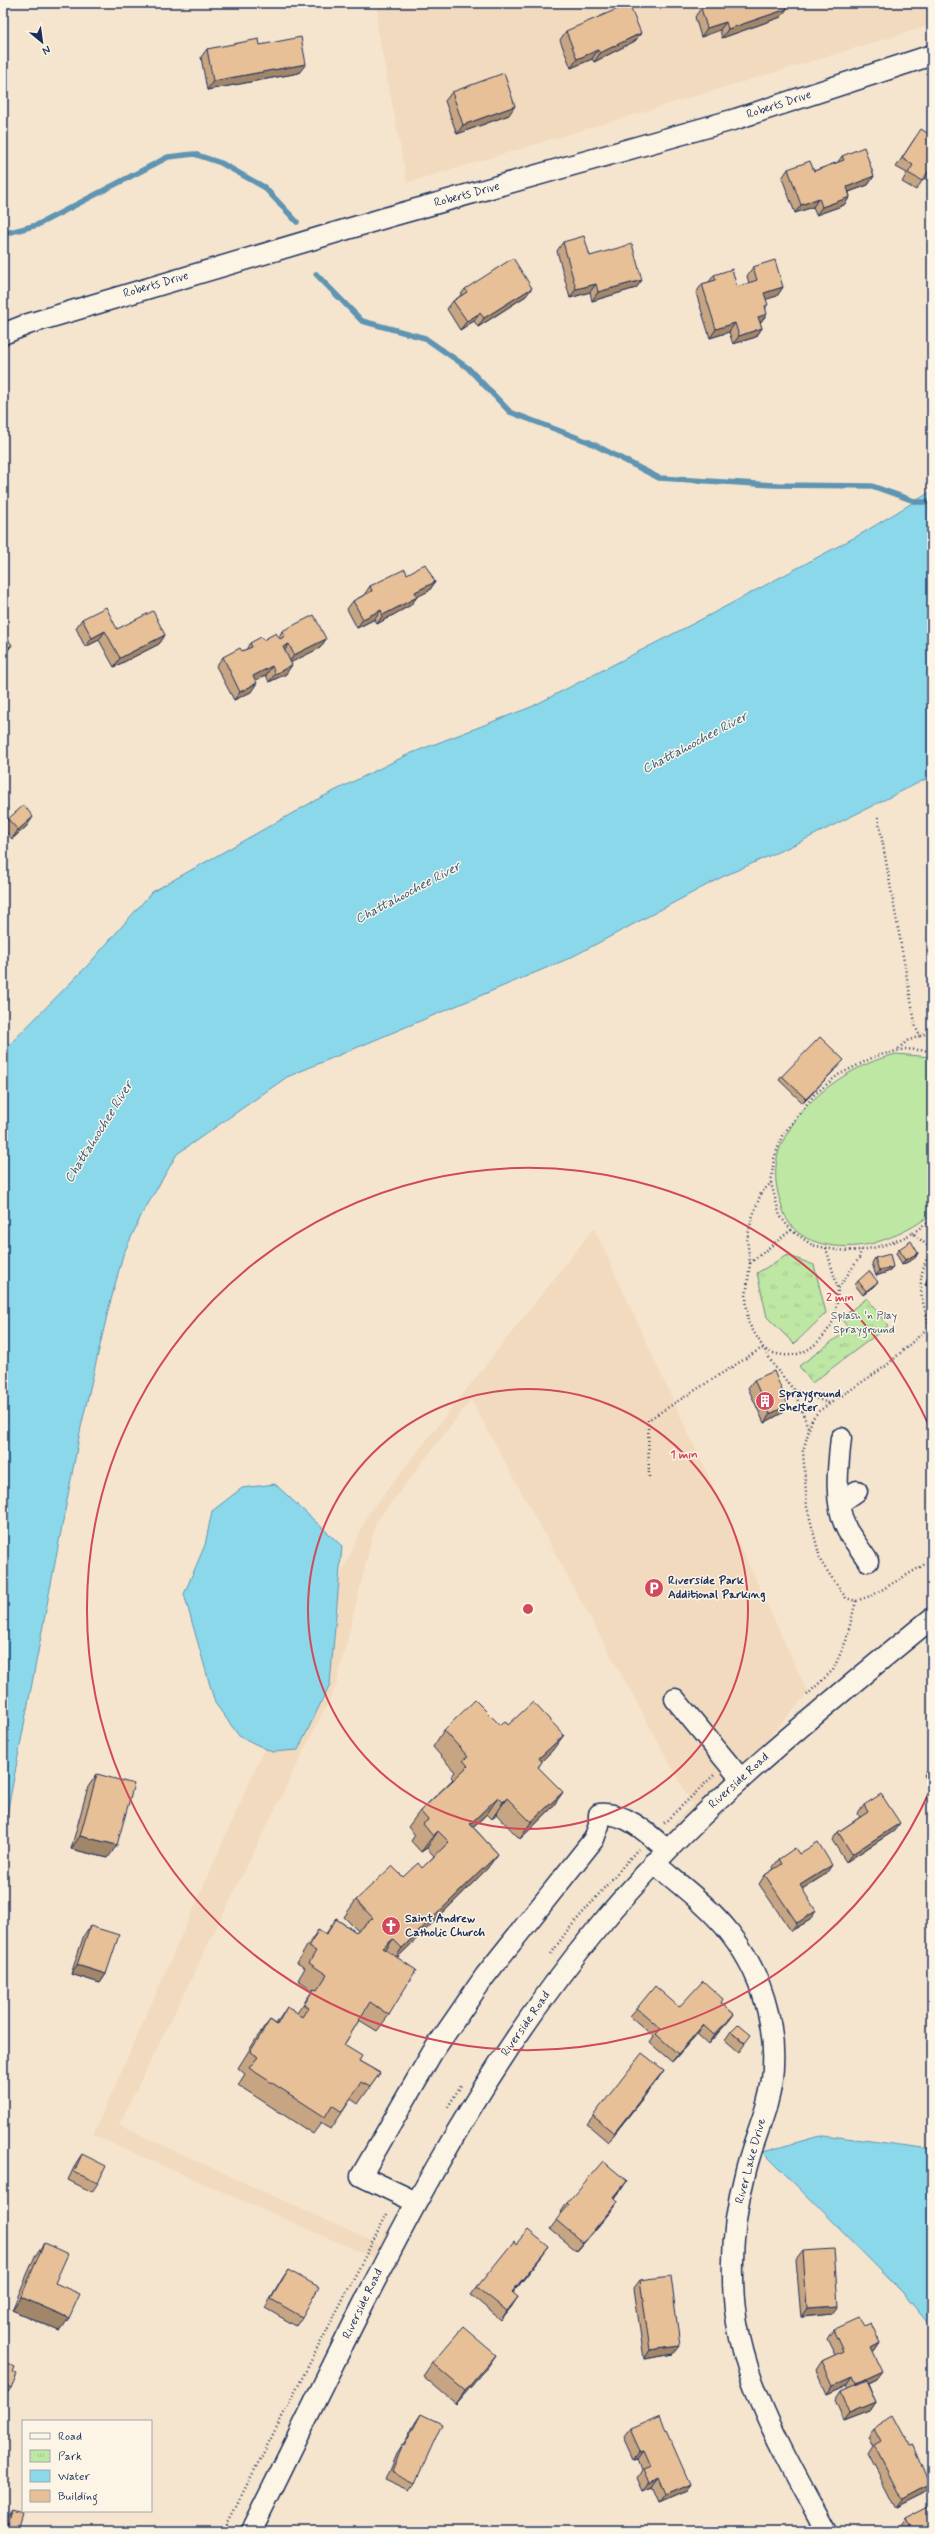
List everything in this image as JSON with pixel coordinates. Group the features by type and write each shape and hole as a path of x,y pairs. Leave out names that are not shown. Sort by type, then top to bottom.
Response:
{"street":[{"name":"Roberts Drive","path":"3,334 28,324 388,217 736,119 932,55"},
{"path":"841,1438 837,1472 840,1503 846,1529 868,1561"},
{"path":"840,1503 857,1491"},
{"name":"Riverside Road","path":"251,2531 365,2298 416,2202 468,2112 540,2003 596,1929 660,1856 741,1779 789,1736 932,1618"},
{"path":"675,1699 741,1779"},
{"name":"River Lake Drive","path":"416,2202 360,2176 432,2053 485,1976 594,1839 599,1825 599,1814 614,1815 630,1821 730,1933 751,1964 765,1998 772,2035 773,2068 767,2102 745,2174 735,2223 733,2278 739,2334 752,2381 768,2421 826,2531"}],"path":[{"path":"878,817 916,1028 920,1036"},
{"path":"896,1050 907,1041 932,1031"},
{"path":"932,1051 922,1049 896,1050 857,1064 838,1075 814,1095 782,1136 774,1159 771,1183 780,1216 791,1230 812,1245 843,1251 861,1250 882,1246 913,1233 932,1219"},
{"path":"771,1183 761,1194 752,1218 747,1239 750,1263 746,1297 748,1322 774,1366 794,1390 809,1428"},
{"path":"750,1263 791,1230"},
{"path":"913,1233 932,1249 924,1264 920,1295 930,1326 886,1366 812,1419 803,1451 807,1507 821,1562 846,1598 856,1601 873,1595 932,1560"},
{"path":"826,1248 838,1289"},
{"path":"762,1348 783,1356 794,1357 806,1351 832,1324 838,1289 858,1258 861,1250"},
{"path":"648,1476 648,1420 762,1348"},
{"path":"794,1390 831,1404"}],"shaded area":[{"path":"378,3 932,3 932,25 407,183 377,26"},
{"path":"594,1228 808,1693 685,1833 577,1962 456,2140 385,2263 93,2135 368,1514","holes":["471,1400 692,1804 574,1939 378,2244 119,2125 336,1686 376,1522"]}],"green space":[{"path":"896,1054 932,1057 932,1213 905,1231 874,1243 864,1245 829,1245 807,1238 797,1232 790,1224 780,1201 777,1187 776,1162 781,1145 790,1128 801,1113 828,1087 861,1067 878,1059"},
{"path":"787,1255 814,1265 826,1313 794,1344 767,1317 757,1273"},
{"name":"Splash 'n Play Sprayground","path":"867,1298 888,1326 812,1383 799,1366 849,1329 841,1318"}],"water":[{"name":"Chattahoochee River","path":"932,491 932,776 798,843 722,877 570,958 287,1077 177,1154 141,1216 123,1255 108,1311 81,1427 3,1835 3,1051 88,965 152,892 316,800 409,754 531,707 704,618 861,534"},
{"path":"275,1484 342,1546 330,1684 298,1750 272,1752 239,1736 215,1703 184,1594 205,1545 212,1511 242,1488"},
{"path":"823,2135 932,2149 932,2328 903,2293 763,2152"}],"building":[{"path":"717,3 785,3 787,9 728,29 726,22 707,28 701,8"},
{"path":"629,4 641,33 600,53 598,50 577,59 566,31"},
{"path":"301,37 306,64 213,81 207,49 259,39 260,45"},
{"path":"504,73 515,106 463,125 452,92"},
{"path":"921,129 932,136 932,170 930,169 922,181 908,173 913,165 902,158"},
{"path":"864,147 874,176 847,187 850,197 822,207 819,198 801,205 788,169 810,161 814,171 844,160 842,156"},
{"path":"584,236 590,256 632,244 642,280 598,292 596,284 576,289 563,242"},
{"path":"513,258 532,288 484,318 480,313 467,321 453,301 467,292 465,289"},
{"path":"775,260 783,287 764,293 768,305 765,306 767,314 758,317 762,328 739,336 735,323 716,329 702,284 716,280 714,275 732,269 737,287 757,280 753,267"},
{"path":"425,564 435,582 415,592 417,597 383,615 381,610 363,619 353,601 372,591 370,586 405,569 407,574"},
{"path":"106,607 117,629 153,611 165,635 120,658 105,631 92,638 82,619"},
{"path":"314,615 326,639 294,655 289,644 283,647 292,665 275,674 272,666 253,676 257,683 240,692 223,657 240,648 242,651 252,647 250,643 261,637 263,640 276,633 280,639 285,636 282,631"},
{"path":"3,632 12,645 3,651"},
{"path":"24,805 33,817 18,830 8,819"},
{"path":"820,1037 844,1060 806,1099 782,1076"},
{"path":"911,1241 918,1253 905,1260 899,1249"},
{"path":"890,1254 893,1267 879,1271 875,1258"},
{"path":"932,1270 932,1282 928,1281"},
{"path":"869,1271 878,1282 866,1291 858,1281"},
{"path":"774,1371 788,1405 770,1414 754,1380"},
{"name":"Saint Andrew Catholic Church","path":"475,1700 500,1725 505,1721 508,1725 533,1702 564,1735 539,1758 542,1762 538,1767 563,1792 531,1822 507,1798 503,1802 498,1797 470,1824 498,1854 402,1948 393,1939 383,1948 416,1970 389,2015 370,2002 344,2045 362,2056 359,2061 380,2073 370,2087 361,2082 342,2112 332,2105 325,2117 249,2068 258,2057 250,2052 270,2020 277,2025 287,2007 302,2017 308,2008 304,2005 308,1998 314,1989 317,1990 327,1975 309,1963 316,1951 309,1947 318,1930 326,1935 336,1919 356,1932 373,1918 356,1900 392,1866 403,1877 418,1863 422,1868 449,1842 438,1831 433,1836 423,1824 428,1820 420,1811 468,1766 463,1760 468,1757 444,1730"},
{"path":"97,1774 134,1784 117,1845 80,1836"},
{"path":"881,1794 900,1823 852,1854 838,1832 868,1812 864,1805"},
{"path":"818,1842 832,1865 800,1885 816,1911 797,1923 765,1875 782,1864 779,1859 795,1848 799,1854"},
{"path":"90,1926 119,1935 106,1974 77,1965"},
{"path":"703,1981 723,1999 721,2003 734,2014 714,2035 703,2025 678,2054 656,2034 661,2029 637,2008 655,1986 679,2007"},
{"path":"738,2024 751,2035 745,2043 731,2031"},
{"path":"642,2053 664,2070 614,2133 593,2116"},
{"path":"82,2154 106,2166 98,2183 74,2172"},
{"path":"603,2161 627,2181 614,2197 618,2201 583,2243 556,2220 569,2205 567,2203"},
{"path":"528,2230 549,2247 512,2292 518,2297 507,2311 477,2287 514,2241 516,2244"},
{"path":"44,2243 68,2254 55,2283 80,2294 69,2318 21,2297"},
{"path":"834,2249 838,2306 807,2308 803,2251"},
{"path":"288,2270 319,2287 302,2317 271,2299"},
{"path":"671,2276 680,2346 650,2350 640,2280"},
{"path":"859,2318 864,2326 871,2323 880,2343 871,2348 882,2371 856,2383 853,2376 833,2385 822,2361 843,2351 833,2330"},
{"path":"463,2327 496,2355 465,2391 432,2363"},
{"path":"3,2361 15,2367 13,2372 17,2374 11,2388 7,2386 5,2392 3,2391"},
{"path":"866,2380 876,2402 850,2413 841,2391"},
{"path":"421,2414 442,2424 415,2483 391,2471 402,2445 404,2446"},
{"path":"660,2416 690,2484 665,2495 658,2478 649,2483 643,2469 651,2466 644,2450 640,2451 630,2429"},
{"path":"894,2417 909,2445 913,2444 930,2485 902,2500 874,2445 881,2441 874,2428"},
{"path":"932,2505 932,2531 911,2531 905,2519"},
{"path":"12,2511 22,2514 17,2531 6,2531"}],"waterway":[{"path":"3,234 37,225 168,157 194,154 221,163 264,187 297,222"},
{"path":"316,274 362,321 425,338 468,368 510,412 589,442 659,478 774,485 872,486 917,502 932,502"}],"place":[{"name":"Sprayground Shelter","path":"765,1401"},
{"name":"Riverside Park Additional Parking","path":"654,1588"},
{"name":"Saint Andrew Catholic Church","path":"391,1926"}]}
